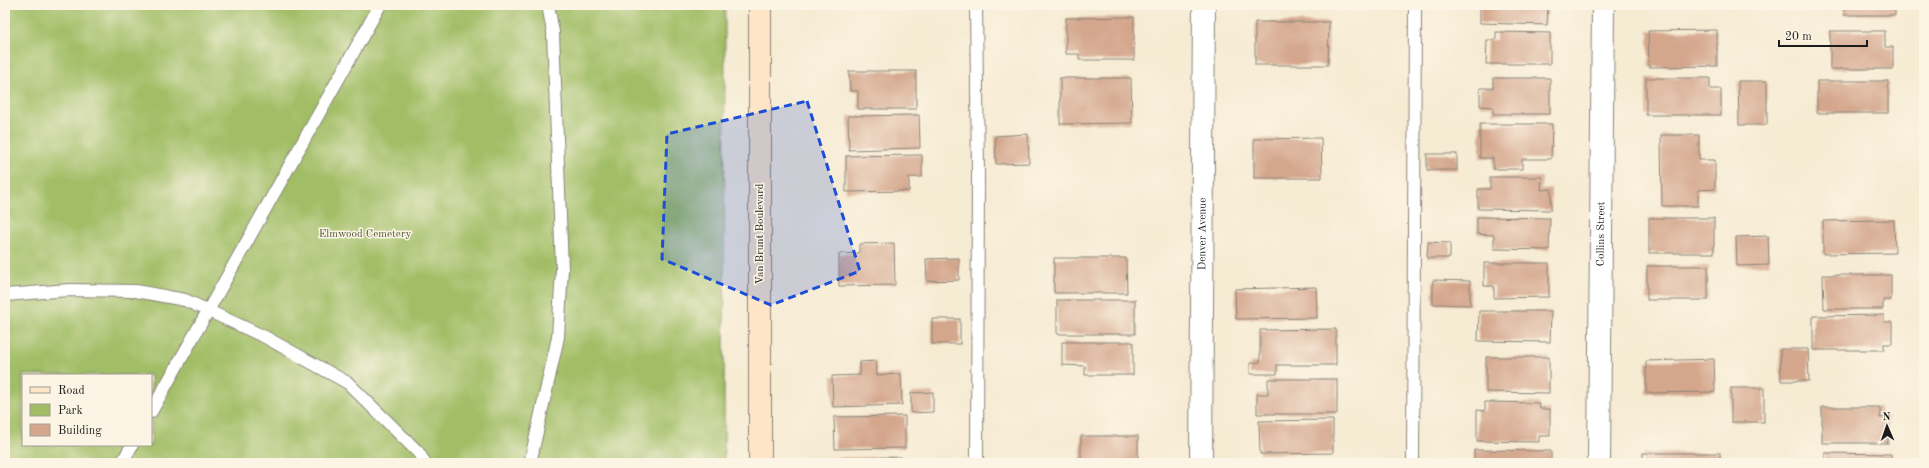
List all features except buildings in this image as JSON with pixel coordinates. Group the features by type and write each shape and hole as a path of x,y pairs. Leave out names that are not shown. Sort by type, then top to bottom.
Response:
{"street":[{"name":"Van Brunt Boulevard","path":"760,5 760,463"},
{"name":"Denver Avenue","path":"1201,463 1204,5"},
{"name":"Collins Street","path":"1599,463 1603,5"}],"lane":[{"path":"152,410 380,5"},
{"path":"530,463 558,337 562,269 553,32 548,5"},
{"path":"976,5 978,173 977,463"},
{"path":"1413,463 1415,5"},
{"path":"5,295 69,290 136,291 184,300 265,337 348,383 418,452 425,463"},
{"path":"122,463 131,446"}],"highlighted area":[{"path":"807,101 860,271 771,305 662,259 667,134"}],"green space":[{"name":"Elmwood Cemetery","path":"5,5 725,5 724,463 5,463"}]}
